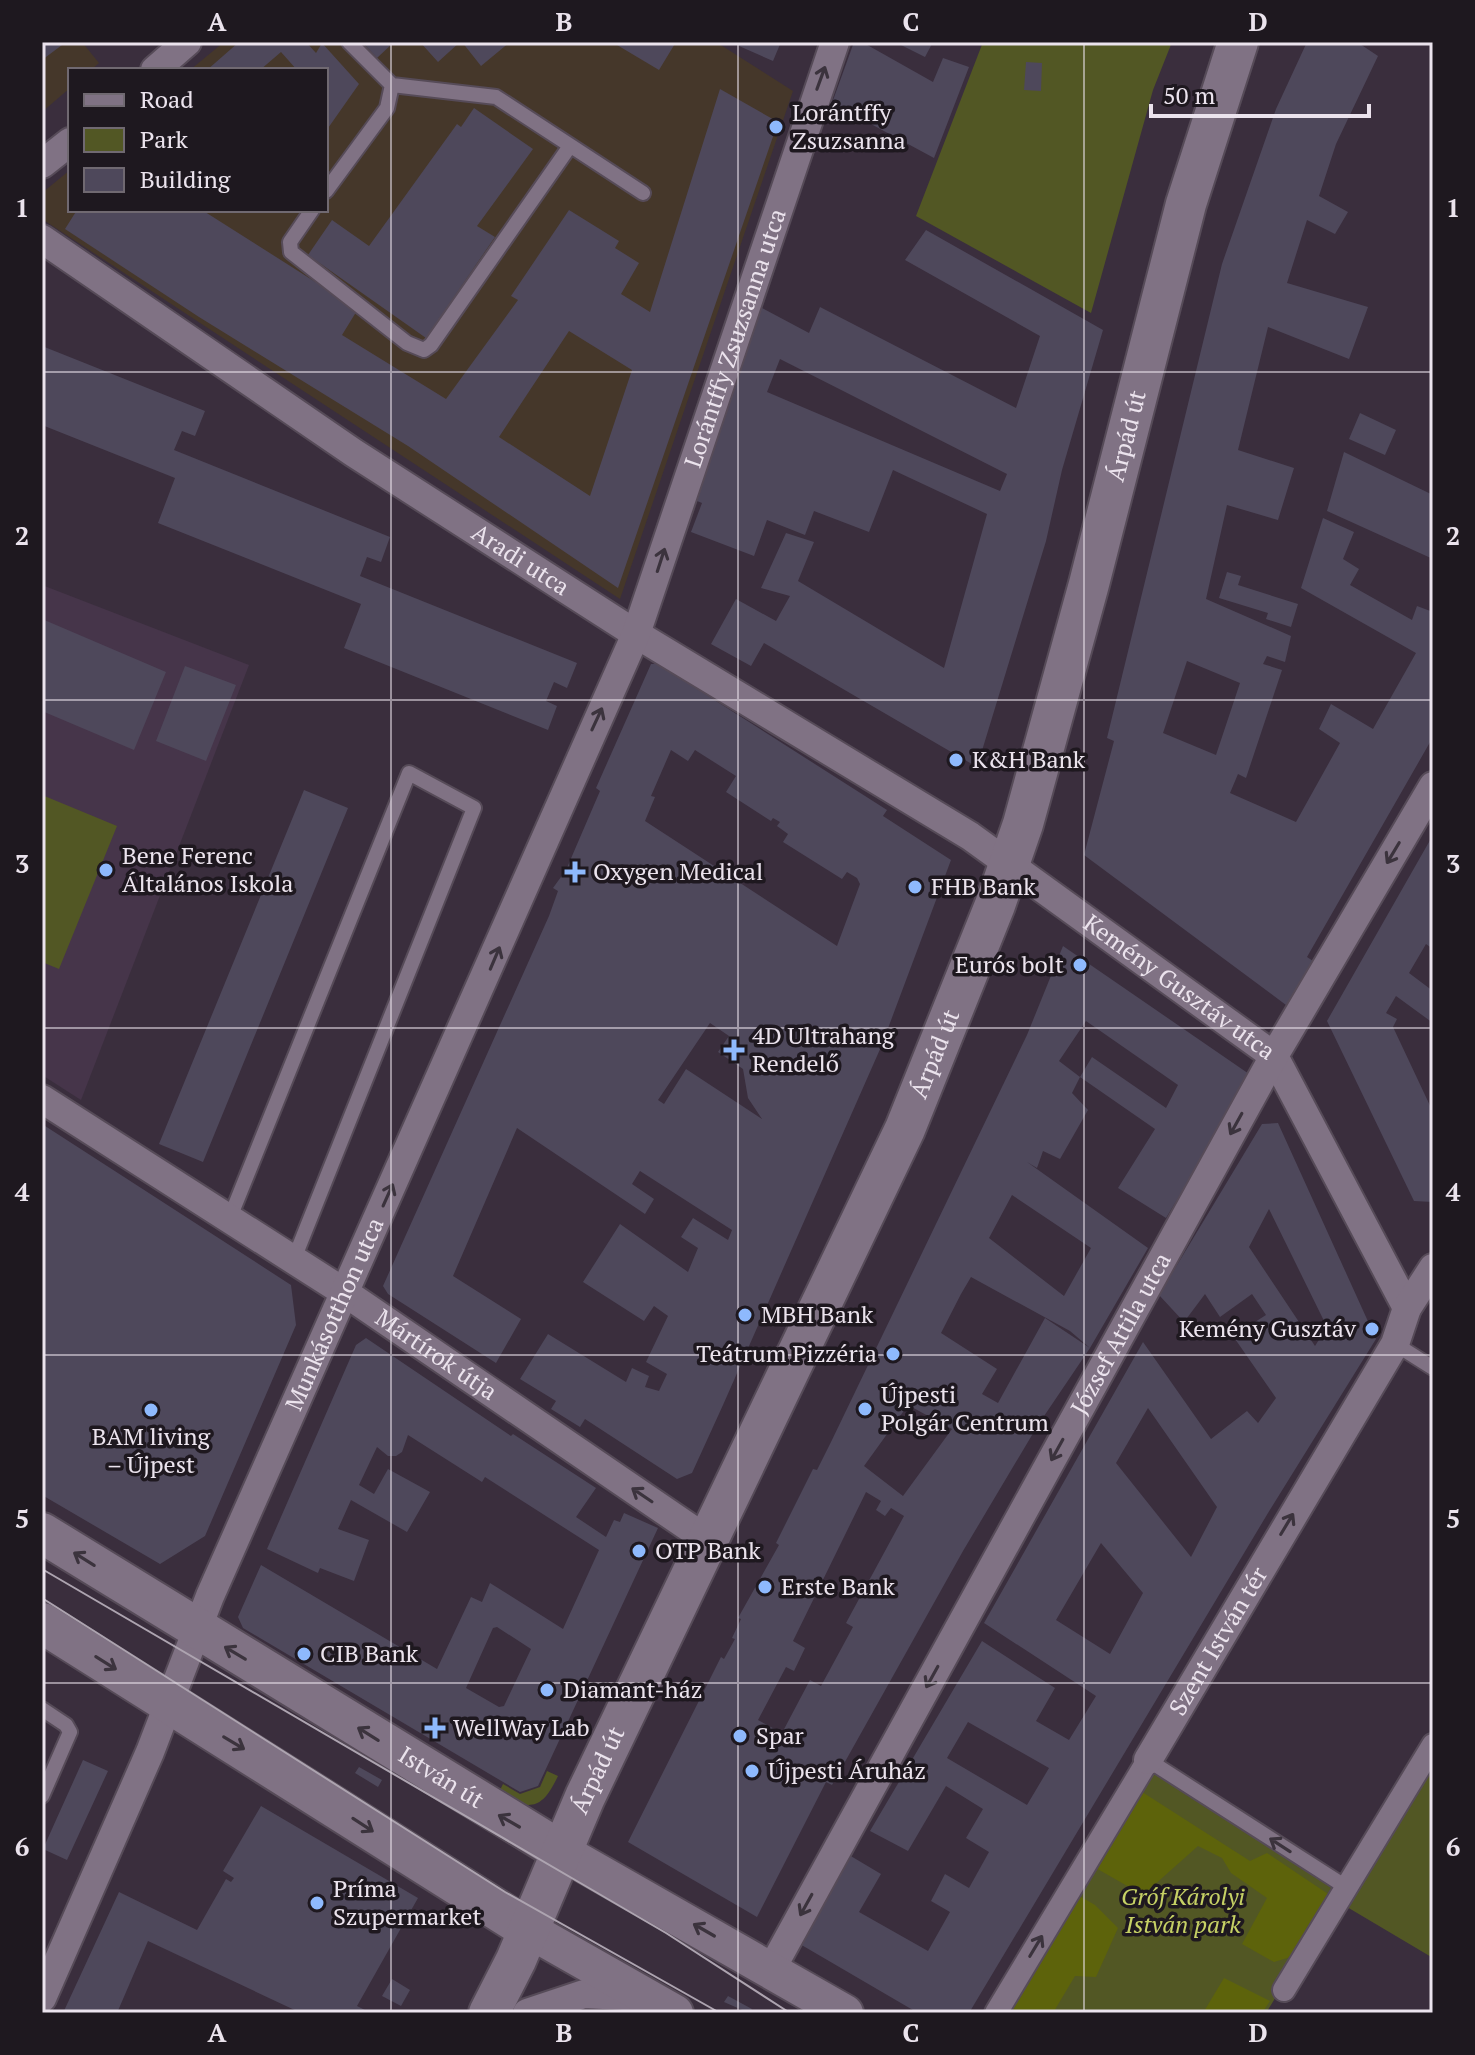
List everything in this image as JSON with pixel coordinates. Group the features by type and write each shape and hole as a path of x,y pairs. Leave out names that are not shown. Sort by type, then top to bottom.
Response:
{"main road":[{"name":"Árpád út","path":"489,2013 706,1539 905,1129 1010,865 1089,584 1186,204 1238,42"},
{"name":"István út","path":"42,1533 561,1851"},
{"path":"42,1623 529,1930"}],"street":[{"path":"157,68 187,42"},
{"name":"Lorántffy Zsuzsanna utca","path":"636,634 835,42"},
{"path":"42,164 68,144"},
{"name":"Aradi utca","path":"42,239 354,453 636,634 970,836 1010,865"},
{"name":"Munkásotthon utca","path":"42,1998 169,1704 197,1629 636,634"},
{"name":"József Attila utca","path":"772,1968 1274,1056 1433,786"},
{"name":"Kemény Gusztáv utca","path":"1010,865 1274,1056 1407,1308"},
{"name":"Mártírok útja","path":"42,1099 344,1292 706,1539"},
{"name":"Szent István tér","path":"996,2013 1395,1344 1407,1308 1433,1268"},
{"path":"1284,1990 1433,1745"},
{"name":"István út","path":"561,1851 772,1968 845,2013"},
{"path":"529,1930 662,2006"},
{"path":"527,2013 584,1994 662,2006"}],"lane":[{"path":"349,42 392,85 496,97 643,193"},
{"path":"328,188 387,108 392,85"},
{"path":"311,212 290,242 291,252 407,343 424,350 431,345 570,146"},
{"path":"229,1220 409,773 474,808 294,1259"},
{"path":"1395,1344 1433,1368"},
{"path":"42,1709 66,1725 70,1732 42,1796"},
{"path":"1148,1760 1346,1887"}],"shaded area":[{"path":"42,42 82,42 99,63 93,68 68,68 68,90 42,112"},
{"path":"224,42 716,42 793,91 620,599 42,219 42,193 68,172 68,212 328,212 328,68 192,68"},
{"name":"Bene Ferenc Általános Iskola","path":"42,585 249,665 81,1100 42,1075"},
{"path":"1139,1790 1250,1861 1267,1853 1334,1898 1297,1955 1274,1962 1242,1944 1267,1898 1231,1873 1222,1858 1198,1846 1143,1895 1094,1867"},
{"path":"1076,1894 1095,1905 1118,1928 1096,1977 1075,1976 1053,2013 1006,2013"},
{"path":"1224,1978 1270,2001 1262,2013 1203,2013"}],"green space":[{"path":"983,42 1172,42 1153,90 1091,313 916,216"},
{"path":"42,795 117,826 59,969 42,962"},
{"path":"1433,1767 1433,1958 1347,1907"},
{"name":"Gróf Károlyi István park","path":"1150,1769 1342,1889 1266,2013 1001,2013"},
{"path":"547,1771 558,1776 540,1802 526,1805 497,1796 503,1784 520,1794 540,1787"}],"building":[{"path":"42,42 66,42 42,60"},
{"path":"239,42 306,42 316,53 322,43 359,84 328,128 328,68 295,68 281,52 262,68 209,68"},
{"path":"362,42 394,42 377,58"},
{"path":"420,42 460,42 438,62"},
{"path":"462,42 510,42 481,66"},
{"path":"612,42 676,42 659,70"},
{"path":"730,42 781,42 773,61"},
{"path":"854,42 862,42 933,82 943,58 969,67 934,158 832,103"},
{"path":"895,42 933,42 925,57"},
{"path":"1307,42 1357,42 1378,56 1336,144 1319,196 1348,212 1335,234 1307,220 1287,283 1368,307 1349,359 1268,327 1238,450 1294,468 1278,520 1227,505 1206,599 1291,636 1285,662 1267,656 1263,664 1282,670 1246,778 1238,774 1230,793 1296,822 1340,743 1319,729 1331,704 1373,729 1416,653 1301,588 1323,518 1354,532 1343,559 1359,569 1350,585 1412,620 1417,606 1433,612 1433,737 1307,957 1316,963 1286,1005 1084,855 1114,741 1107,738 1222,264 1276,109","holes":["1187,661 1240,683 1216,755 1163,733"]},
{"path":"1026,62 1042,63 1041,91 1024,90"},
{"path":"720,89 778,122 618,588 408,446 199,317 65,229 76,212 205,212 358,309 342,335 446,399 518,300 511,296 569,210 619,241 615,248 639,263 621,294 650,312","holes":["569,331 632,370 590,496 499,437"]},
{"path":"474,108 533,149 477,226 495,237 426,338 308,255 332,220 369,246 457,124 461,127"},
{"path":"926,230 1103,330 1062,470 1046,541 977,767 764,643 751,666 711,644 736,599 776,621 790,596 761,588 786,533 814,542 798,581 944,668 987,514 893,470 869,532 814,511 805,535 767,520 754,556 691,532 702,503 692,499 760,307 809,333 820,307 1016,408 1040,336 905,260","holes":["780,359 1007,474 1000,491 767,392"]},
{"path":"42,346 205,411 195,436 182,431 174,450 390,537 381,562 367,557 360,576 577,663 567,688 554,682 546,701 557,706 548,730 344,648 361,604 158,523 175,478 42,425"},
{"path":"1360,413 1396,430 1385,455 1349,439"},
{"path":"1344,452 1433,495 1433,559 1327,511"},
{"path":"1227,572 1241,576 1238,585 1298,604 1291,627 1266,619 1268,613 1219,598"},
{"path":"42,619 166,672 134,750 42,711"},
{"path":"651,664 658,664 887,810 883,816 951,860 881,1047 723,1405 692,1473 677,1479 585,1419 580,1427 551,1409 556,1401 520,1379 548,1334 626,1382 632,1368 649,1376 645,1387 659,1391 667,1374 646,1362 668,1316 654,1306 644,1321 583,1282 620,1224 688,1272 698,1248 681,1237 693,1218 728,1240 732,1230 640,1171 632,1184 654,1199 645,1214 517,1128 453,1276 521,1319 496,1363 388,1294 383,1286 549,916 558,891 553,888 566,870 600,791 596,788","holes":["671,750 688,761 695,750 736,776 726,792 771,821 773,818 780,822 777,826 788,834 783,842 842,879 847,872 857,878 860,884 837,946 645,821 655,797 651,796","710,1023 729,1036 718,1052 743,1069 748,1098 762,1119 686,1069 664,1104 658,1100"]},
{"path":"185,666 236,685 206,761 156,741"},
{"path":"304,790 348,808 203,1162 159,1144"},
{"path":"1433,835 1433,949 1426,944 1409,973 1433,991 1433,1023 1396,996 1386,1013 1397,1019 1393,1027 1433,1112 1433,1202 1414,1201 1327,1021"},
{"path":"1063,946 1252,1076 1166,1218 1118,1188 1155,1129 1080,1077 1072,1093 1088,1110 1060,1159 1043,1151 1037,1168 1027,1162 1148,1248 1090,1348 1038,1425 963,1551 832,1785 826,1782 757,1917 628,1842 721,1657 724,1659 735,1639 732,1638 741,1619 738,1618 779,1545 776,1543 813,1469 817,1470 831,1442 1027,1035","holes":["1086,1021 1178,1085 1166,1108 1092,1057 1080,1077 1059,1061","1012,1195 1091,1248 1064,1296 989,1238","971,1277 1070,1331 1090,1348 1045,1318 998,1403 982,1394 997,1369 941,1333","908,1405 952,1429 903,1496 864,1466","866,1492 881,1501 876,1510 885,1516 891,1508 904,1516 846,1623 853,1627 821,1686 810,1680 782,1733 758,1720 786,1667 794,1671 805,1648 793,1641"]},
{"path":"1278,1123 1376,1339 1268,1513 969,2013 918,2013 793,1940 844,1852 881,1874 859,1912 928,1951 950,1912 931,1901 945,1874 969,1888 989,1852 966,1838 983,1809 946,1786 908,1851 870,1831 982,1641 1055,1688 1036,1721 1069,1740 1096,1696 984,1623 1143,1342 1211,1439 1247,1411 1258,1423 1276,1398 1233,1336 1266,1315 1252,1294 1220,1317 1205,1294 1184,1322 1159,1295 1262,1124","holes":["1269,1209 1327,1327 1315,1346 1249,1247","1148,1408 1217,1507 1191,1557 1116,1463","1101,1543 1143,1593 1110,1654 1056,1620","968,1722 1049,1768 1027,1805 947,1758"]},
{"name":"BAM living – Újpest","path":"42,1124 291,1285 296,1325 205,1536 160,1564 42,1495"},
{"path":"366,1338 511,1436 513,1434 596,1488 576,1517 606,1537 614,1520 620,1522 624,1513 658,1528 538,1786 520,1792 243,1628 238,1617 261,1565 437,1669 471,1597 482,1602 490,1583 563,1629 599,1550 485,1477 482,1482 408,1435 402,1452 396,1456 388,1456 377,1447 359,1485 374,1494 388,1469 430,1492 407,1532 351,1500 338,1529 369,1540 354,1581 320,1568 318,1573 267,1549 356,1345","holes":["497,1627 531,1649 504,1706 499,1707 466,1688 493,1628"]},
{"path":"83,1760 108,1771 67,1860 43,1849"},
{"path":"359,1767 382,1780 378,1787 355,1773"},
{"name":"Príma Szupermarket","path":"261,1806 418,1898 357,2006 371,2013 301,2013 148,1941 117,2013 63,2013 119,1892 197,1930 226,1879 231,1882 234,1878 223,1871"},
{"path":"392,1979 410,1990 401,2006 382,1996"},
{"path":"728,1996 752,2009 749,2013 724,2002"}],"tram line":[{"path":"42,1569 666,1933 790,2013"},
{"path":"42,1598 505,1892 720,2013"}],"place":[{"name":"Lorántffy Zsuzsanna","path":"776,127"},
{"name":"K&H Bank","path":"956,760"},
{"name":"Bene Ferenc Általános Iskola","path":"106,870"},
{"name":"Oxygen Medical","path":"575,872"},
{"name":"FHB Bank","path":"915,887"},
{"name":"Eurós bolt","path":"1080,965"},
{"name":"4D Ultrahang Rendelő","path":"734,1050"},
{"name":"MBH Bank","path":"745,1315"},
{"name":"Kemény Gusztáv","path":"1372,1329"},
{"name":"Teátrum Pizzéria","path":"893,1354"},
{"name":"Újpesti Polgár Centrum","path":"865,1409"},
{"name":"BAM living – Újpest","path":"151,1410"},
{"name":"OTP Bank","path":"639,1551"},
{"name":"Erste Bank","path":"765,1587"},
{"name":"CIB Bank","path":"304,1654"},
{"name":"Diamant-ház","path":"547,1690"},
{"name":"WellWay Lab","path":"435,1728"},
{"name":"Spar","path":"740,1736"},
{"name":"Újpesti Áruház","path":"752,1771"},
{"name":"Príma Szupermarket","path":"317,1903"}]}
